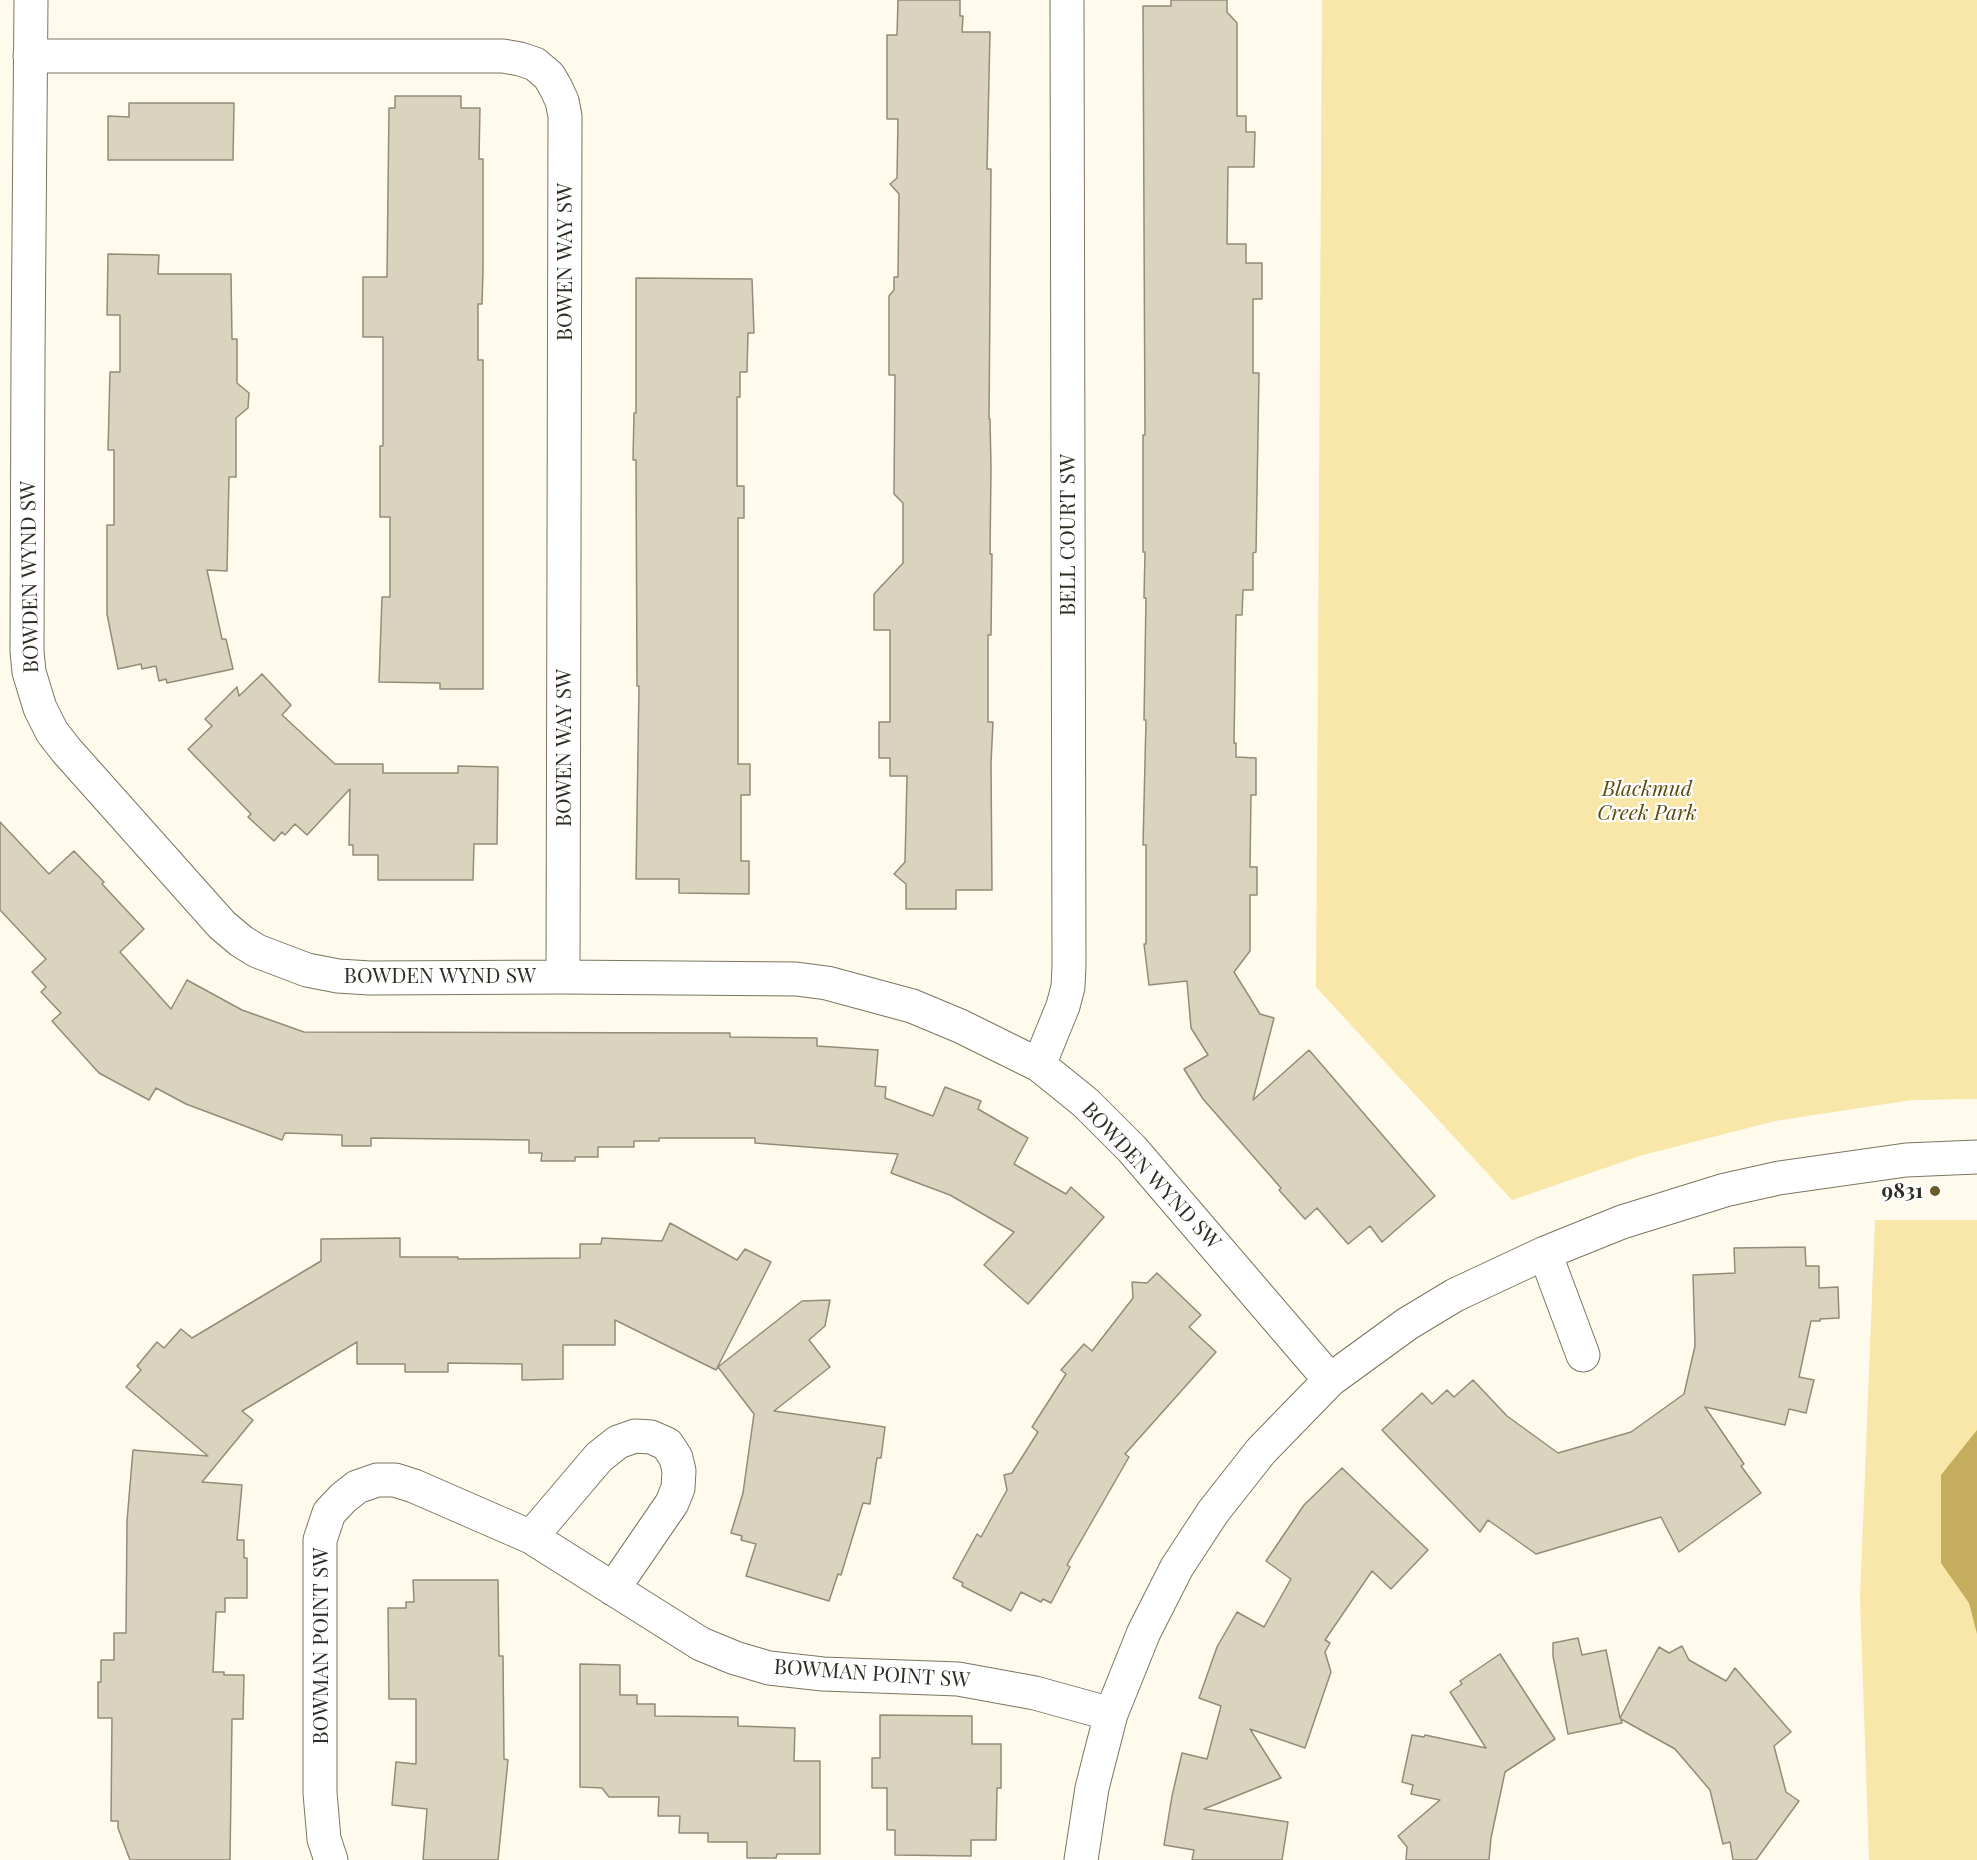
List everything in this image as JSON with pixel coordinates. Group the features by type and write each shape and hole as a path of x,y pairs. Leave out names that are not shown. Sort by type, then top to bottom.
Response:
{"street":[{"name":"BOWDEN WYND SW","path":"31,0 27,651 33,691 52,732 66,750 222,925 257,951 307,970 338,976 796,979 827,983 912,1006 960,1026 1039,1065 1086,1103 1132,1149 1330,1380"},
{"name":"BELL COURT SW","path":"1039,1065 1063,1006 1068,987 1069,965 1067,0"},
{"name":"BOWEN WAY SW","path":"30,56 503,56 520,58 535,64 549,76 556,88 565,116 563,977"},
{"path":"1081,1860 1092,1788 1111,1714 1144,1632 1177,1567 1213,1512 1261,1450 1330,1380 1407,1324 1455,1295 1545,1252 1622,1222 1725,1190 1768,1180 1906,1160 1977,1157"},
{"path":"1545,1252 1583,1355"},
{"path":"531,1537 599,1457 618,1442 635,1436 651,1437 667,1444 676,1458 679,1471 678,1488 672,1503 613,1589"},
{"name":"BOWMAN POINT SW","path":"331,1860 324,1839 321,1793 319,1561 321,1540 329,1513 343,1497 357,1487 377,1480 395,1480 414,1486 531,1537 701,1644 735,1658 769,1668 823,1674 958,1679 1035,1693 1111,1714"}],"green space":[{"name":"Blackmud Creek Park","path":"1322,0 1977,0 1977,1099 1912,1100 1775,1121 1643,1155 1512,1200 1316,987"},
{"path":"1875,1220 1977,1220 1977,1860 1869,1860 1860,1598"}],"shaded area":[{"path":"1977,1430 1977,1634 1969,1603 1941,1563 1941,1475"}],"building":[{"path":"898,0 960,0 960,16 963,16 962,32 990,32 987,169 991,169 989,419 990,554 992,554 991,635 988,635 988,722 993,722 992,890 956,890 956,909 906,909 906,884 894,874 905,862 907,776 890,776 890,758 879,758 879,722 890,722 890,630 874,630 874,594 903,563 903,503 894,494 895,375 889,375 889,296 894,290 894,277 898,277 899,194 890,184 897,178 898,119 887,119 887,35 897,35"},
{"path":"1171,0 1227,0 1227,12 1237,23 1237,116 1246,116 1246,132 1255,132 1254,167 1228,167 1227,244 1246,244 1246,263 1262,263 1262,299 1253,299 1253,373 1259,373 1256,552 1253,553 1253,590 1243,590 1242,615 1236,615 1234,743 1236,743 1236,757 1256,758 1256,795 1251,795 1250,867 1257,867 1257,895 1250,895 1250,951 1234,972 1260,1014 1274,1018 1253,1100 1309,1050 1435,1196 1382,1242 1370,1226 1348,1244 1317,1208 1305,1219 1203,1099 1184,1069 1208,1055 1191,1028 1187,981 1149,985 1144,944 1146,944 1146,845 1143,845 1146,598 1144,598 1145,552 1143,552 1143,435 1145,435 1143,6 1171,6"},
{"path":"395,96 461,96 461,108 480,108 479,159 483,159 483,271 482,304 478,304 478,360 483,360 483,689 440,689 440,683 379,682 382,597 390,597 390,517 380,517 380,446 383,446 383,337 363,337 363,277 387,277 389,108 395,108"},
{"path":"129,103 234,103 233,160 108,160 108,116 129,117"},
{"path":"108,254 159,255 158,274 231,274 232,339 237,339 237,383 249,393 248,408 236,418 236,477 229,477 227,571 207,570 222,639 226,639 233,669 167,683 166,679 159,681 156,666 142,669 141,664 118,669 107,614 107,525 114,525 114,450 108,450 110,372 120,372 120,315 107,315"},
{"path":"636,278 752,279 754,333 748,333 747,372 740,372 740,397 737,397 737,486 744,486 744,518 738,518 738,764 750,764 750,795 741,795 741,861 749,861 749,894 679,893 679,879 636,879 639,686 637,686 636,460 633,460 634,413 636,413"},
{"path":"262,674 291,705 282,715 335,764 383,764 383,773 458,773 458,766 498,767 497,844 474,844 473,880 378,880 378,855 353,855 353,845 349,845 350,789 307,835 295,824 285,835 282,832 274,841 248,817 251,814 188,749 212,726 205,719 237,687 239,696"},
{"path":"0,822 49,874 74,851 104,882 102,884 144,929 120,952 171,1009 187,980 242,1010 304,1032 730,1033 730,1037 817,1038 817,1046 878,1050 875,1086 886,1087 885,1098 933,1116 945,1087 981,1101 978,1109 1028,1138 1014,1164 1066,1194 1071,1187 1104,1217 1028,1304 984,1265 1014,1232 950,1195 891,1173 898,1154 755,1143 755,1138 659,1138 659,1141 634,1141 634,1147 598,1147 598,1157 575,1157 575,1161 541,1161 542,1153 529,1153 529,1140 371,1138 371,1146 342,1146 342,1135 285,1133 282,1140 186,1104 156,1088 149,1100 99,1073 52,1021 61,1013 41,992 46,987 32,972 46,959 0,910"},
{"path":"670,1223 737,1260 745,1249 771,1262 716,1370 615,1320 615,1345 563,1345 563,1379 522,1380 522,1364 448,1363 448,1372 405,1372 405,1364 357,1364 357,1342 242,1411 253,1420 202,1482 242,1485 237,1540 244,1540 244,1558 247,1558 247,1598 225,1598 225,1612 216,1612 213,1672 224,1672 224,1675 244,1675 243,1719 232,1719 230,1860 130,1860 118,1828 118,1821 111,1821 112,1718 98,1718 98,1682 101,1682 101,1660 114,1660 114,1633 126,1633 127,1521 133,1450 208,1456 126,1387 141,1370 137,1366 157,1342 164,1348 181,1329 192,1338 321,1261 321,1239 400,1238 400,1257 580,1258 580,1244 601,1244 602,1238 662,1241"},
{"path":"1805,1247 1806,1266 1819,1266 1819,1288 1838,1287 1839,1318 1811,1321 1799,1377 1814,1380 1806,1413 1789,1409 1785,1425 1705,1407 1744,1464 1741,1466 1761,1493 1679,1552 1661,1517 1536,1554 1488,1520 1480,1532 1382,1430 1422,1393 1432,1404 1447,1390 1454,1397 1473,1380 1507,1416 1558,1453 1631,1432 1684,1394 1695,1346 1693,1275 1735,1273 1734,1248"},
{"path":"1157,1273 1201,1315 1189,1327 1216,1352 1125,1454 1129,1457 1067,1565 1070,1567 1051,1603 1043,1599 1041,1602 1021,1592 1011,1611 962,1586 963,1583 953,1578 977,1534 981,1537 1007,1490 1004,1475 1012,1473 1038,1432 1032,1427 1066,1374 1061,1370 1084,1344 1092,1351 1133,1298 1132,1282 1147,1283"},
{"path":"830,1300 825,1326 809,1340 830,1367 774,1411 885,1427 881,1458 877,1458 870,1504 863,1503 841,1575 838,1574 829,1601 746,1576 756,1544 741,1540 742,1536 731,1533 743,1493 754,1414 718,1367 802,1301"},
{"path":"1342,1468 1428,1550 1391,1589 1372,1571 1325,1640 1330,1643 1325,1652 1331,1672 1305,1748 1250,1729 1281,1778 1204,1809 1288,1822 1282,1860 1192,1860 1194,1850 1164,1845 1182,1753 1207,1759 1221,1706 1199,1698 1217,1647 1237,1612 1264,1627 1291,1579 1266,1561 1304,1505"},
{"path":"413,1580 498,1580 499,1656 503,1656 504,1759 508,1760 498,1860 423,1860 427,1809 392,1805 396,1762 416,1764 416,1699 389,1699 388,1608 406,1608 406,1602 414,1602"},
{"path":"1578,1638 1582,1655 1606,1650 1620,1718 1659,1647 1669,1653 1682,1646 1689,1660 1726,1681 1735,1668 1791,1732 1774,1746 1786,1792 1799,1801 1756,1860 1733,1860 1730,1842 1723,1844 1710,1790 1675,1749 1621,1719 1622,1723 1568,1734 1553,1656 1553,1643"},
{"path":"1500,1654 1555,1739 1505,1772 1491,1838 1489,1860 1406,1860 1407,1847 1398,1836 1440,1800 1411,1794 1413,1785 1402,1782 1412,1735 1424,1737 1425,1735 1486,1748 1450,1692 1462,1684 1460,1681"},
{"path":"580,1664 620,1665 620,1695 637,1695 637,1704 655,1704 655,1716 738,1717 738,1726 795,1728 794,1761 820,1761 820,1854 777,1854 776,1858 747,1858 747,1842 708,1842 708,1833 679,1833 680,1816 658,1816 659,1797 609,1797 602,1788 580,1787"},
{"path":"880,1715 972,1716 972,1744 1001,1744 1001,1788 997,1788 996,1840 971,1840 971,1856 895,1855 895,1830 887,1830 887,1788 872,1788 872,1758 880,1758"}],"place":[{"name":"9831","path":"1935,1191"}]}
